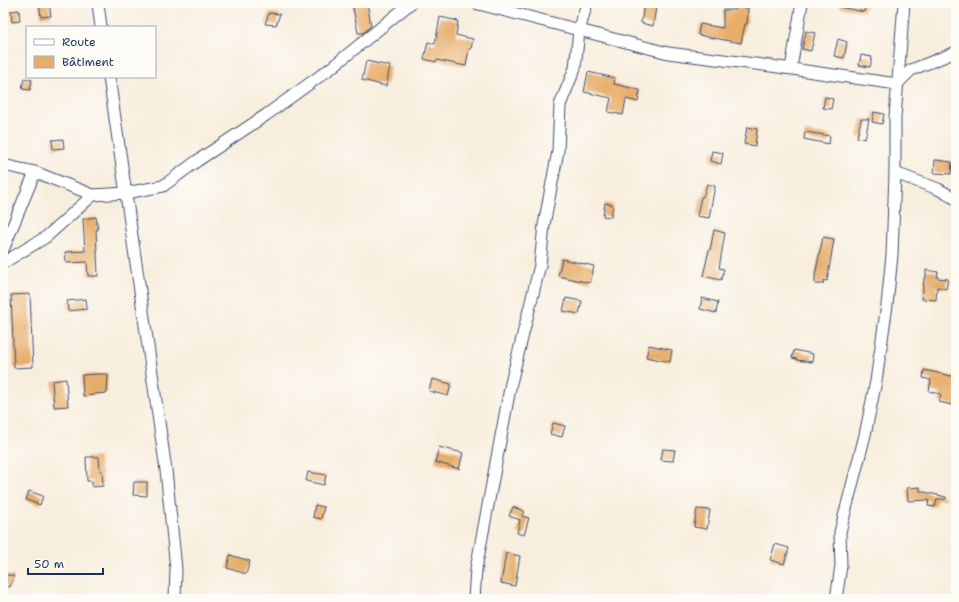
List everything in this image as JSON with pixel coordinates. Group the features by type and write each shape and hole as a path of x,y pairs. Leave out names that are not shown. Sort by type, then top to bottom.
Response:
{"street":[{"path":"98,3 101,26"},
{"path":"3,165 35,172 93,195 126,193 163,186 197,161 266,116 331,68 411,3"},
{"path":"475,3 668,54 791,68 897,84"},
{"path":"474,599 476,569 511,382 540,265 544,225 558,151 560,105 575,68 579,31 587,3"},
{"path":"791,68 802,3"},
{"path":"836,599 841,566 840,532 865,435 876,380 887,305 892,255 895,173 895,118 904,3"},
{"path":"897,84 912,70 956,52"},
{"path":"109,78 166,470 176,569 175,599"},
{"path":"3,250 35,172"},
{"path":"895,173 938,189 956,199"},
{"path":"3,263 46,237 93,195"}],"building":[{"path":"49,3 51,16 41,17 39,4"},
{"path":"352,3 367,3 371,26 363,33 358,33"},
{"path":"839,3 866,3 864,12 839,7"},
{"path":"644,5 656,7 653,26 641,23"},
{"path":"736,7 748,8 747,24 745,24 741,43 698,35 700,24 723,28 723,10 735,10"},
{"path":"19,10 20,21 12,22 11,11"},
{"path":"269,13 280,14 276,25 265,24"},
{"path":"440,17 458,21 456,35 473,39 471,49 469,49 466,66 424,59 428,42 435,44"},
{"path":"806,31 815,33 811,51 802,49"},
{"path":"838,39 847,42 844,58 834,56"},
{"path":"861,55 872,57 870,67 859,65"},
{"path":"366,61 390,66 386,86 362,80"},
{"path":"588,72 615,78 614,84 640,90 638,102 626,99 623,115 608,112 611,98 584,92"},
{"path":"24,78 32,80 30,90 22,89"},
{"path":"825,97 833,99 831,109 823,108"},
{"path":"874,112 884,114 882,124 872,122"},
{"path":"861,119 869,119 865,139 857,137"},
{"path":"747,127 757,129 755,146 744,144"},
{"path":"805,132 830,136 829,144 804,139"},
{"path":"63,139 64,148 53,149 52,140"},
{"path":"712,151 723,153 721,164 710,161"},
{"path":"935,160 952,162 951,174 934,173"},
{"path":"707,184 715,186 709,218 697,216 701,197 703,197"},
{"path":"605,203 613,205 611,217 603,216"},
{"path":"96,217 98,230 96,230 98,276 88,276 87,262 66,263 65,252 85,251 83,219"},
{"path":"714,230 725,233 719,268 724,269 721,280 703,276"},
{"path":"823,237 834,239 827,281 824,280 823,284 815,284 815,275"},
{"path":"562,259 594,266 590,283 558,276"},
{"path":"926,270 938,272 937,278 948,279 946,289 937,287 936,300 922,299"},
{"path":"30,294 33,367 14,368 11,295"},
{"path":"566,298 582,301 579,314 563,311"},
{"path":"702,298 718,302 716,313 700,309"},
{"path":"86,299 87,309 68,311 67,301"},
{"path":"649,345 672,350 670,362 646,357"},
{"path":"794,350 813,354 812,362 792,358"},
{"path":"924,370 956,377 956,406 939,402 941,394 929,391 931,380 923,378"},
{"path":"108,374 107,393 83,396 82,375"},
{"path":"66,379 68,406 54,407 52,381"},
{"path":"432,379 451,384 448,396 429,391"},
{"path":"553,423 565,426 562,437 550,434"},
{"path":"439,447 463,453 459,469 435,462"},
{"path":"663,449 675,450 673,461 661,460"},
{"path":"86,457 99,457 103,486 92,487 92,481 87,481"},
{"path":"308,472 326,475 324,485 306,481"},
{"path":"134,482 147,482 147,496 133,495"},
{"path":"920,487 920,491 946,497 946,499 937,499 935,507 928,506 929,500 908,501 907,488"},
{"path":"29,491 43,496 40,505 26,500"},
{"path":"315,505 324,507 321,519 313,517"},
{"path":"513,507 524,511 522,516 529,518 524,535 517,533 520,520 509,516"},
{"path":"697,509 710,510 707,529 694,527"},
{"path":"775,544 789,548 784,564 770,560"},
{"path":"506,553 520,556 515,586 501,583"},
{"path":"230,555 250,561 246,574 227,568"},
{"path":"3,574 14,576 10,587 3,586"}]}
